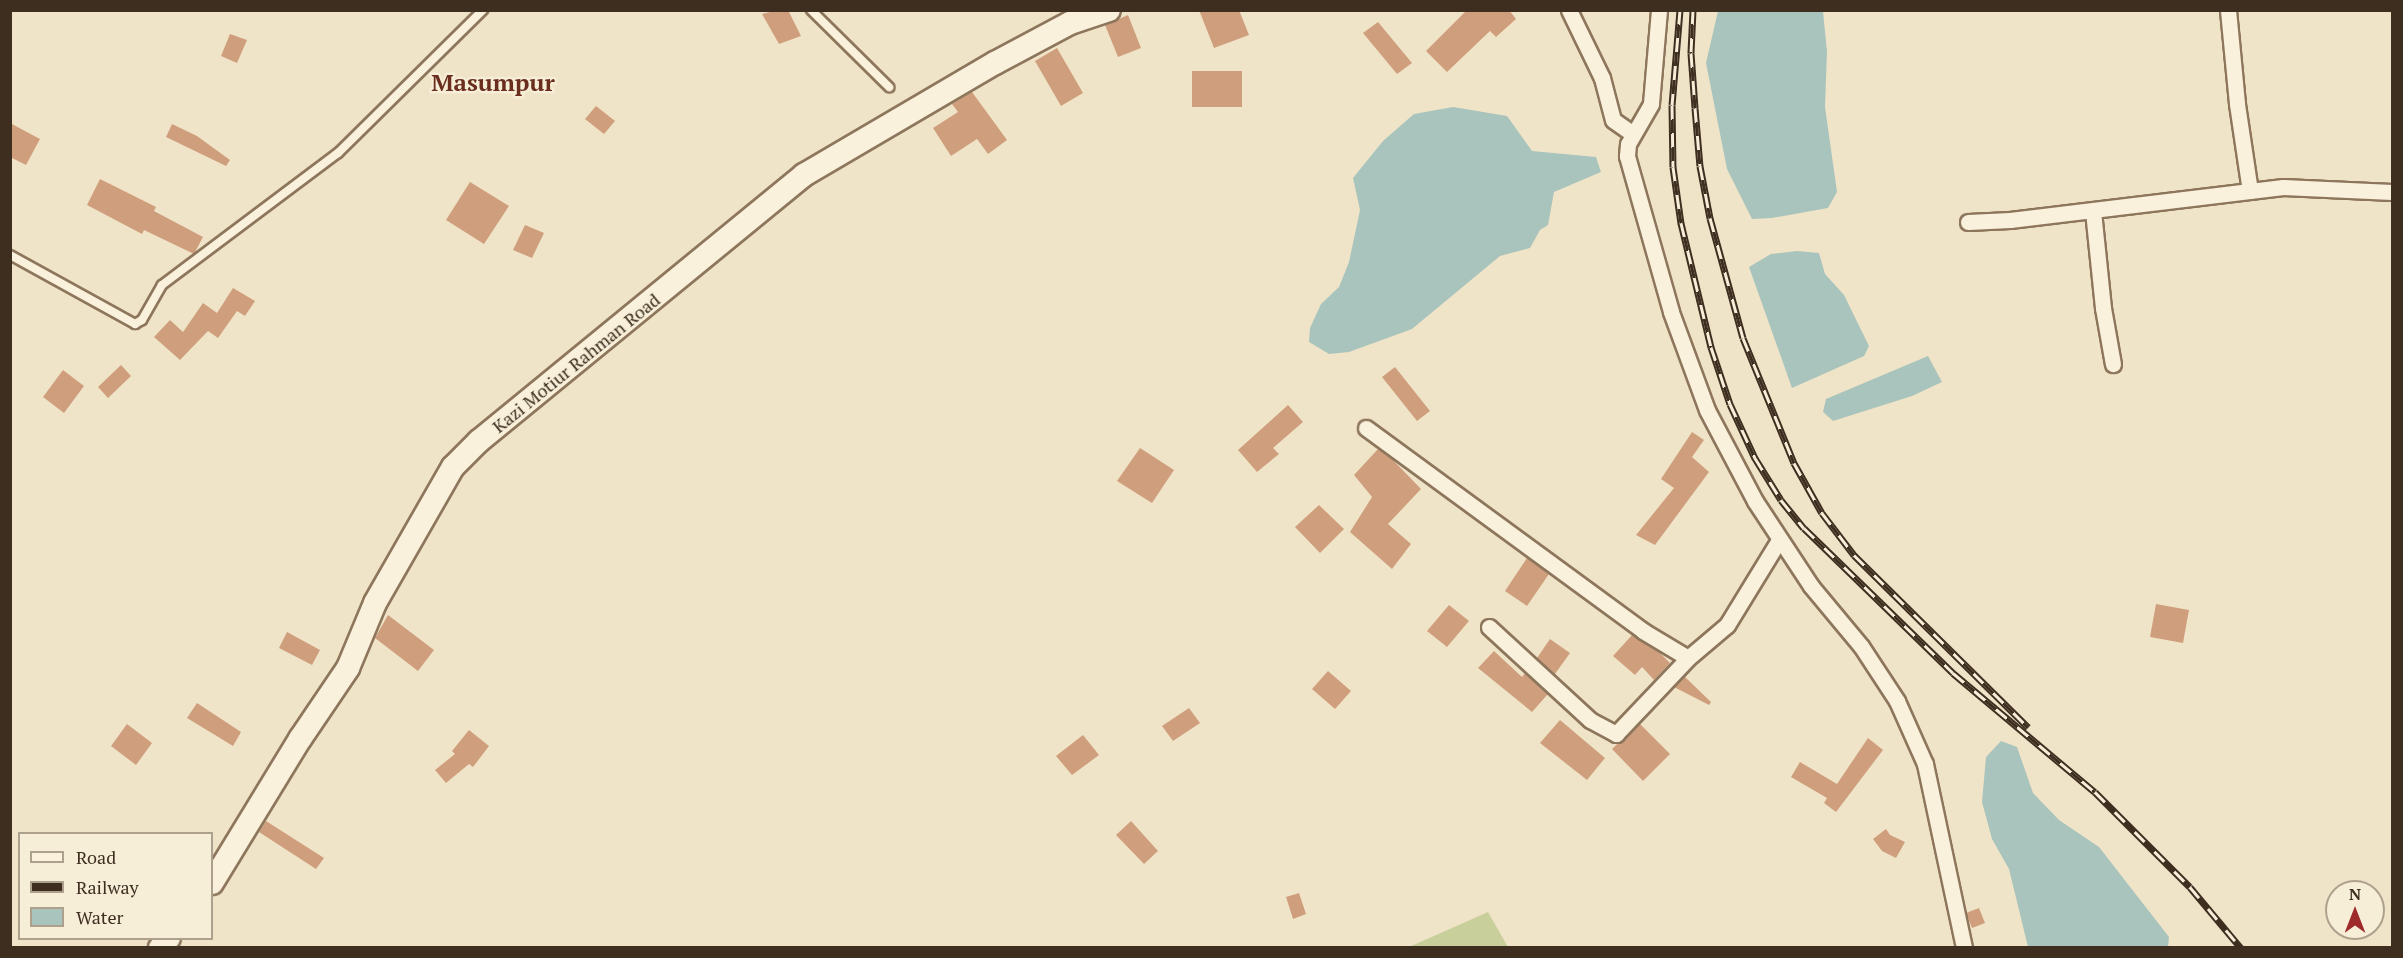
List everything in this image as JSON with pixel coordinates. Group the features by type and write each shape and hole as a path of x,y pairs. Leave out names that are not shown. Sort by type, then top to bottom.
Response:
{"main road":[{"name":"Kazi Motiur Rahman Road","path":"213,881 300,739 348,668 375,603 453,467 479,441 804,175 995,63 1070,23 1109,10"}],"street":[{"path":"1569,10 1602,78 1604,93 1613,120 1633,134"},
{"path":"1659,10 1652,104 1628,144 1627,156 1671,312 1707,410 1734,463 1779,540 1811,586 1881,674 1898,701 1925,764 1964,948"},
{"path":"2228,10 2237,104 2250,191"},
{"path":"1968,222 2093,211 2283,187 2392,192"},
{"path":"2093,211 2103,308 2113,364"},
{"path":"1366,428 1643,631 1688,658"},
{"path":"1489,627 1590,720 1616,734 1688,658 1727,625 1779,540"}],"lane":[{"path":"10,255 51,280 135,324 142,320 162,285 338,153 483,10"},
{"path":"811,10 889,87"}],"green space":[{"path":"1488,912 1508,947 1409,947"}],"water":[{"path":"1718,11 1823,11 1827,52 1825,107 1837,192 1828,208 1772,218 1752,219 1727,169 1706,63"},
{"path":"1453,107 1507,116 1532,151 1596,157 1601,172 1554,192 1548,225 1540,230 1530,248 1500,256 1412,329 1349,352 1329,354 1309,342 1310,328 1321,304 1339,287 1349,262 1360,210 1353,178 1383,141 1414,114"},
{"path":"1797,251 1819,253 1825,274 1844,295 1869,346 1864,356 1792,388 1749,267 1771,254"},
{"path":"1928,356 1942,382 1912,396 1833,421 1823,412 1826,399"},
{"path":"2001,741 2017,747 2033,793 2059,820 2099,847 2169,937 2168,947 2028,947 2009,869 1992,839 1982,802 1986,757"}],"building":[{"path":"788,10 801,36 779,44 762,14"},
{"path":"1199,10 1239,10 1249,35 1214,48"},
{"path":"1467,10 1509,10 1516,19 1496,37 1490,31 1447,72 1426,51"},
{"path":"1128,15 1141,48 1118,57 1105,25"},
{"path":"1378,22 1412,63 1397,74 1363,33"},
{"path":"230,34 247,40 237,63 221,56"},
{"path":"1057,48 1083,93 1061,106 1035,61"},
{"path":"1192,71 1242,71 1242,107 1192,107"},
{"path":"972,92 1007,140 988,154 977,139 951,156 933,128 958,112 952,104"},
{"path":"596,106 615,121 604,134 585,119"},
{"path":"10,123 40,139 26,165 10,157"},
{"path":"172,124 197,136 230,160 226,166 166,137"},
{"path":"100,179 156,207 154,211 203,237 194,254 144,230 142,234 87,205"},
{"path":"470,182 509,206 484,244 446,220"},
{"path":"525,225 544,233 532,258 513,250"},
{"path":"233,288 255,301 245,316 237,311 218,338 208,331 180,360 154,337 170,320 183,332 203,303 217,313"},
{"path":"121,365 131,376 108,398 98,387"},
{"path":"1395,367 1430,411 1417,421 1382,377"},
{"path":"63,370 84,386 64,413 43,397"},
{"path":"1288,405 1303,422 1273,448 1279,454 1257,472 1238,450"},
{"path":"1692,432 1704,440 1692,457 1709,472 1655,545 1636,535 1674,488 1661,479"},
{"path":"1140,448 1174,470 1152,503 1117,481"},
{"path":"1378,449 1393,460 1421,489 1388,524 1411,544 1392,569 1350,532 1372,497 1354,475"},
{"path":"1319,505 1344,529 1320,553 1295,527"},
{"path":"1527,558 1549,574 1527,606 1505,591"},
{"path":"2156,604 2189,610 2183,643 2150,637"},
{"path":"1449,605 1469,621 1447,647 1427,631"},
{"path":"388,615 434,650 418,671 375,638"},
{"path":"287,632 320,650 312,665 279,648"},
{"path":"1632,635 1660,653 1670,663 1654,680 1642,667 1635,675 1613,656"},
{"path":"1550,639 1570,653 1555,674 1537,658"},
{"path":"1494,651 1522,677 1525,673 1548,694 1532,712 1478,668"},
{"path":"1328,671 1351,691 1335,709 1312,689"},
{"path":"1684,676 1711,702 1709,705 1674,687"},
{"path":"197,703 241,732 233,746 187,718"},
{"path":"1189,708 1200,723 1173,741 1162,726"},
{"path":"1560,720 1605,758 1587,780 1540,743"},
{"path":"1639,723 1670,754 1643,781 1612,749"},
{"path":"127,724 152,743 136,765 111,746"},
{"path":"469,730 489,746 473,767 469,764 446,783 435,770 455,754 452,751"},
{"path":"1083,735 1099,755 1072,775 1056,756"},
{"path":"1868,738 1883,750 1836,812 1824,803 1827,798 1791,777 1800,762 1837,784"},
{"path":"266,821 324,858 316,869 259,832"},
{"path":"1131,821 1158,851 1144,864 1116,835"},
{"path":"1886,829 1890,835 1905,842 1896,858 1882,851 1873,839"},
{"path":"1299,893 1306,914 1293,919 1286,897"},
{"path":"1979,908 1985,923 1972,928 1966,913"}],"railway":[{"path":"1680,10 1672,105 1673,167 1681,223 1711,347 1730,404 1755,458 1781,500 1804,528 1953,673 2095,792 2190,887 2241,948"},
{"path":"1693,10 1691,53 1695,108 1700,166 1710,218 1743,338 1794,463 1822,513 1854,555 2028,727"}],"district":[{"name":"Masumpur","path":"493,83"}]}
